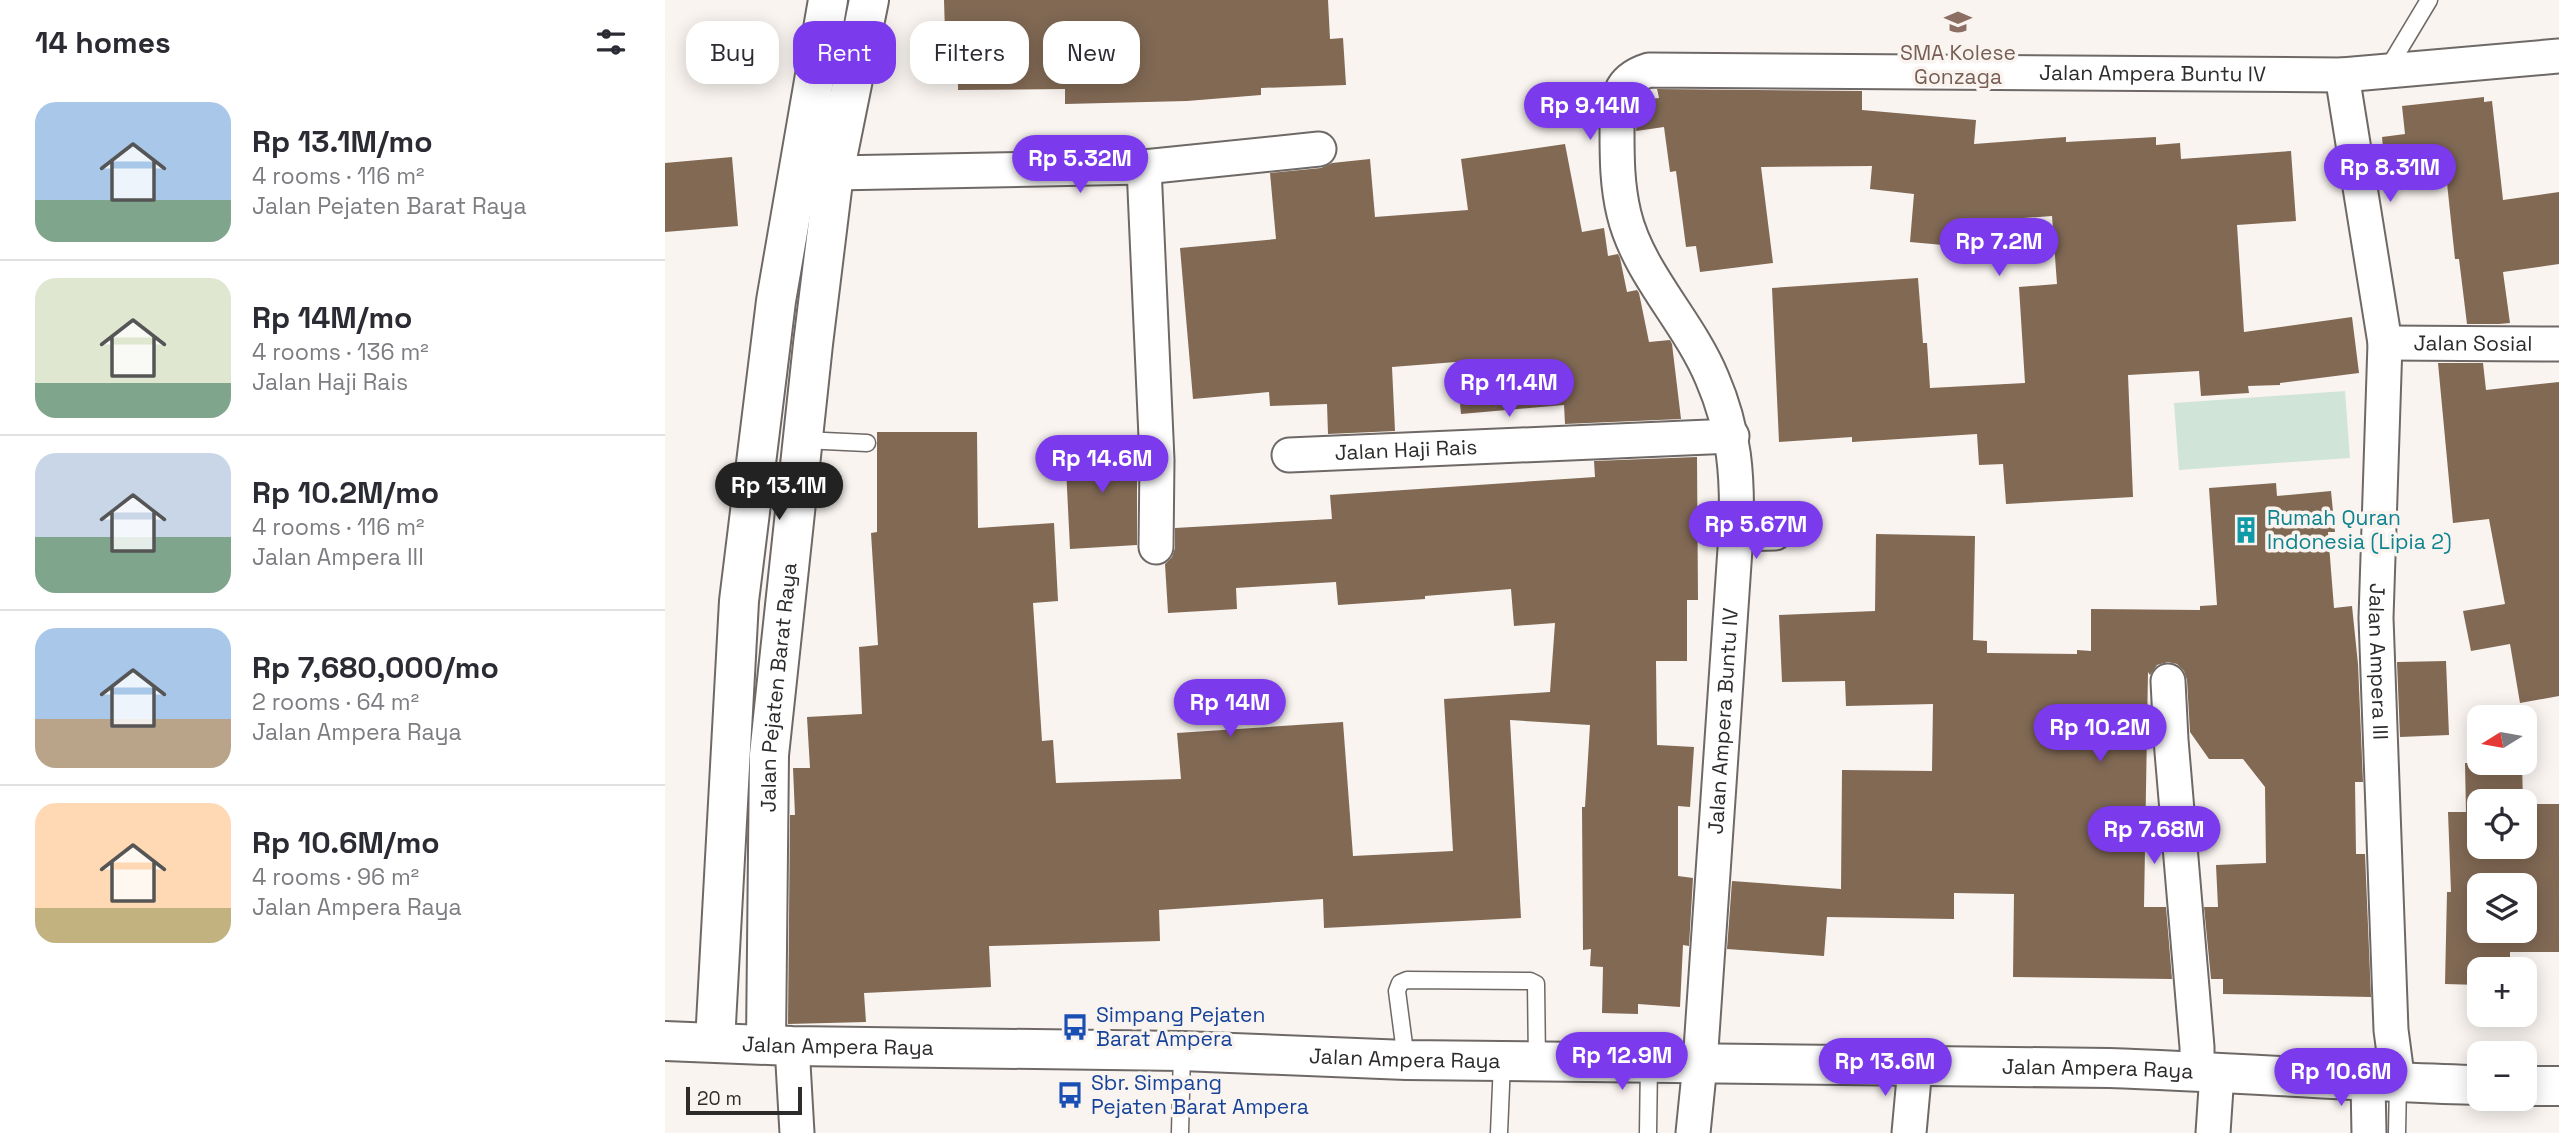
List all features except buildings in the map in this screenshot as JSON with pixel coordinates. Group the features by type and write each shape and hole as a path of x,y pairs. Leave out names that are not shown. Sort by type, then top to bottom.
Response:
{"street":[{"name":"Jalan Pejaten Barat Raya","path":"715,1042 739,601 776,301 828,0"},
{"name":"Jalan Pejaten Barat Raya","path":"779,1045 769,755 834,173 869,0"},
{"name":"Jalan Ampera Buntu IV","path":"1693,1133 1700,1064 1737,492 1732,436 1712,376 1636,248 1624,216 1617,181 1617,103 1633,75 1649,70 2342,75 2559,56"},
{"name":"Jalan Ampera III","path":"2342,75 2385,343 2376,618 2391,1030 2383,1083 2369,1133"},
{"path":"834,173 1144,167 1319,149"},
{"path":"1144,167 1157,460 1156,547"},
{"name":"Jalan Sosial","path":"2385,343 2559,344"},
{"name":"Jalan Haji Rais","path":"1289,455 1732,436"},
{"path":"1736,534 1775,533"},
{"path":"2168,681 2171,740 2213,1133"},
{"name":"Jalan Ampera Raya","path":"665,1041 1182,1051 1406,1060 2207,1072 2383,1083 2467,1085"},
{"path":"779,1045 797,1133"},
{"path":"1909,1133 1915,1067"},
{"path":"2537,1086 2559,1086"}],"lane":[{"path":"2387,70 2429,0"},
{"path":"803,440 867,443"},
{"path":"1406,1060 1397,991 1400,983 1407,980 1530,981 1536,984 1520,1061 1499,1133"},
{"path":"1179,1133 1182,1051"},
{"path":"1648,1133 1649,1063"},
{"path":"2383,1083 2397,1133"}],"green space":[{"path":"2345,391 2350,458 2179,470 2174,403"}],"place":[{"name":"SMA Kolese Gonzaga","path":"1958,22"},
{"name":"Rumah Quran Indonesia (Lipia 2)","path":"2246,530"},
{"name":"Simpang Pejaten Barat Ampera","path":"1075,1027"},
{"name":"Sbr. Simpang Pejaten Barat Ampera","path":"1070,1095"}]}
